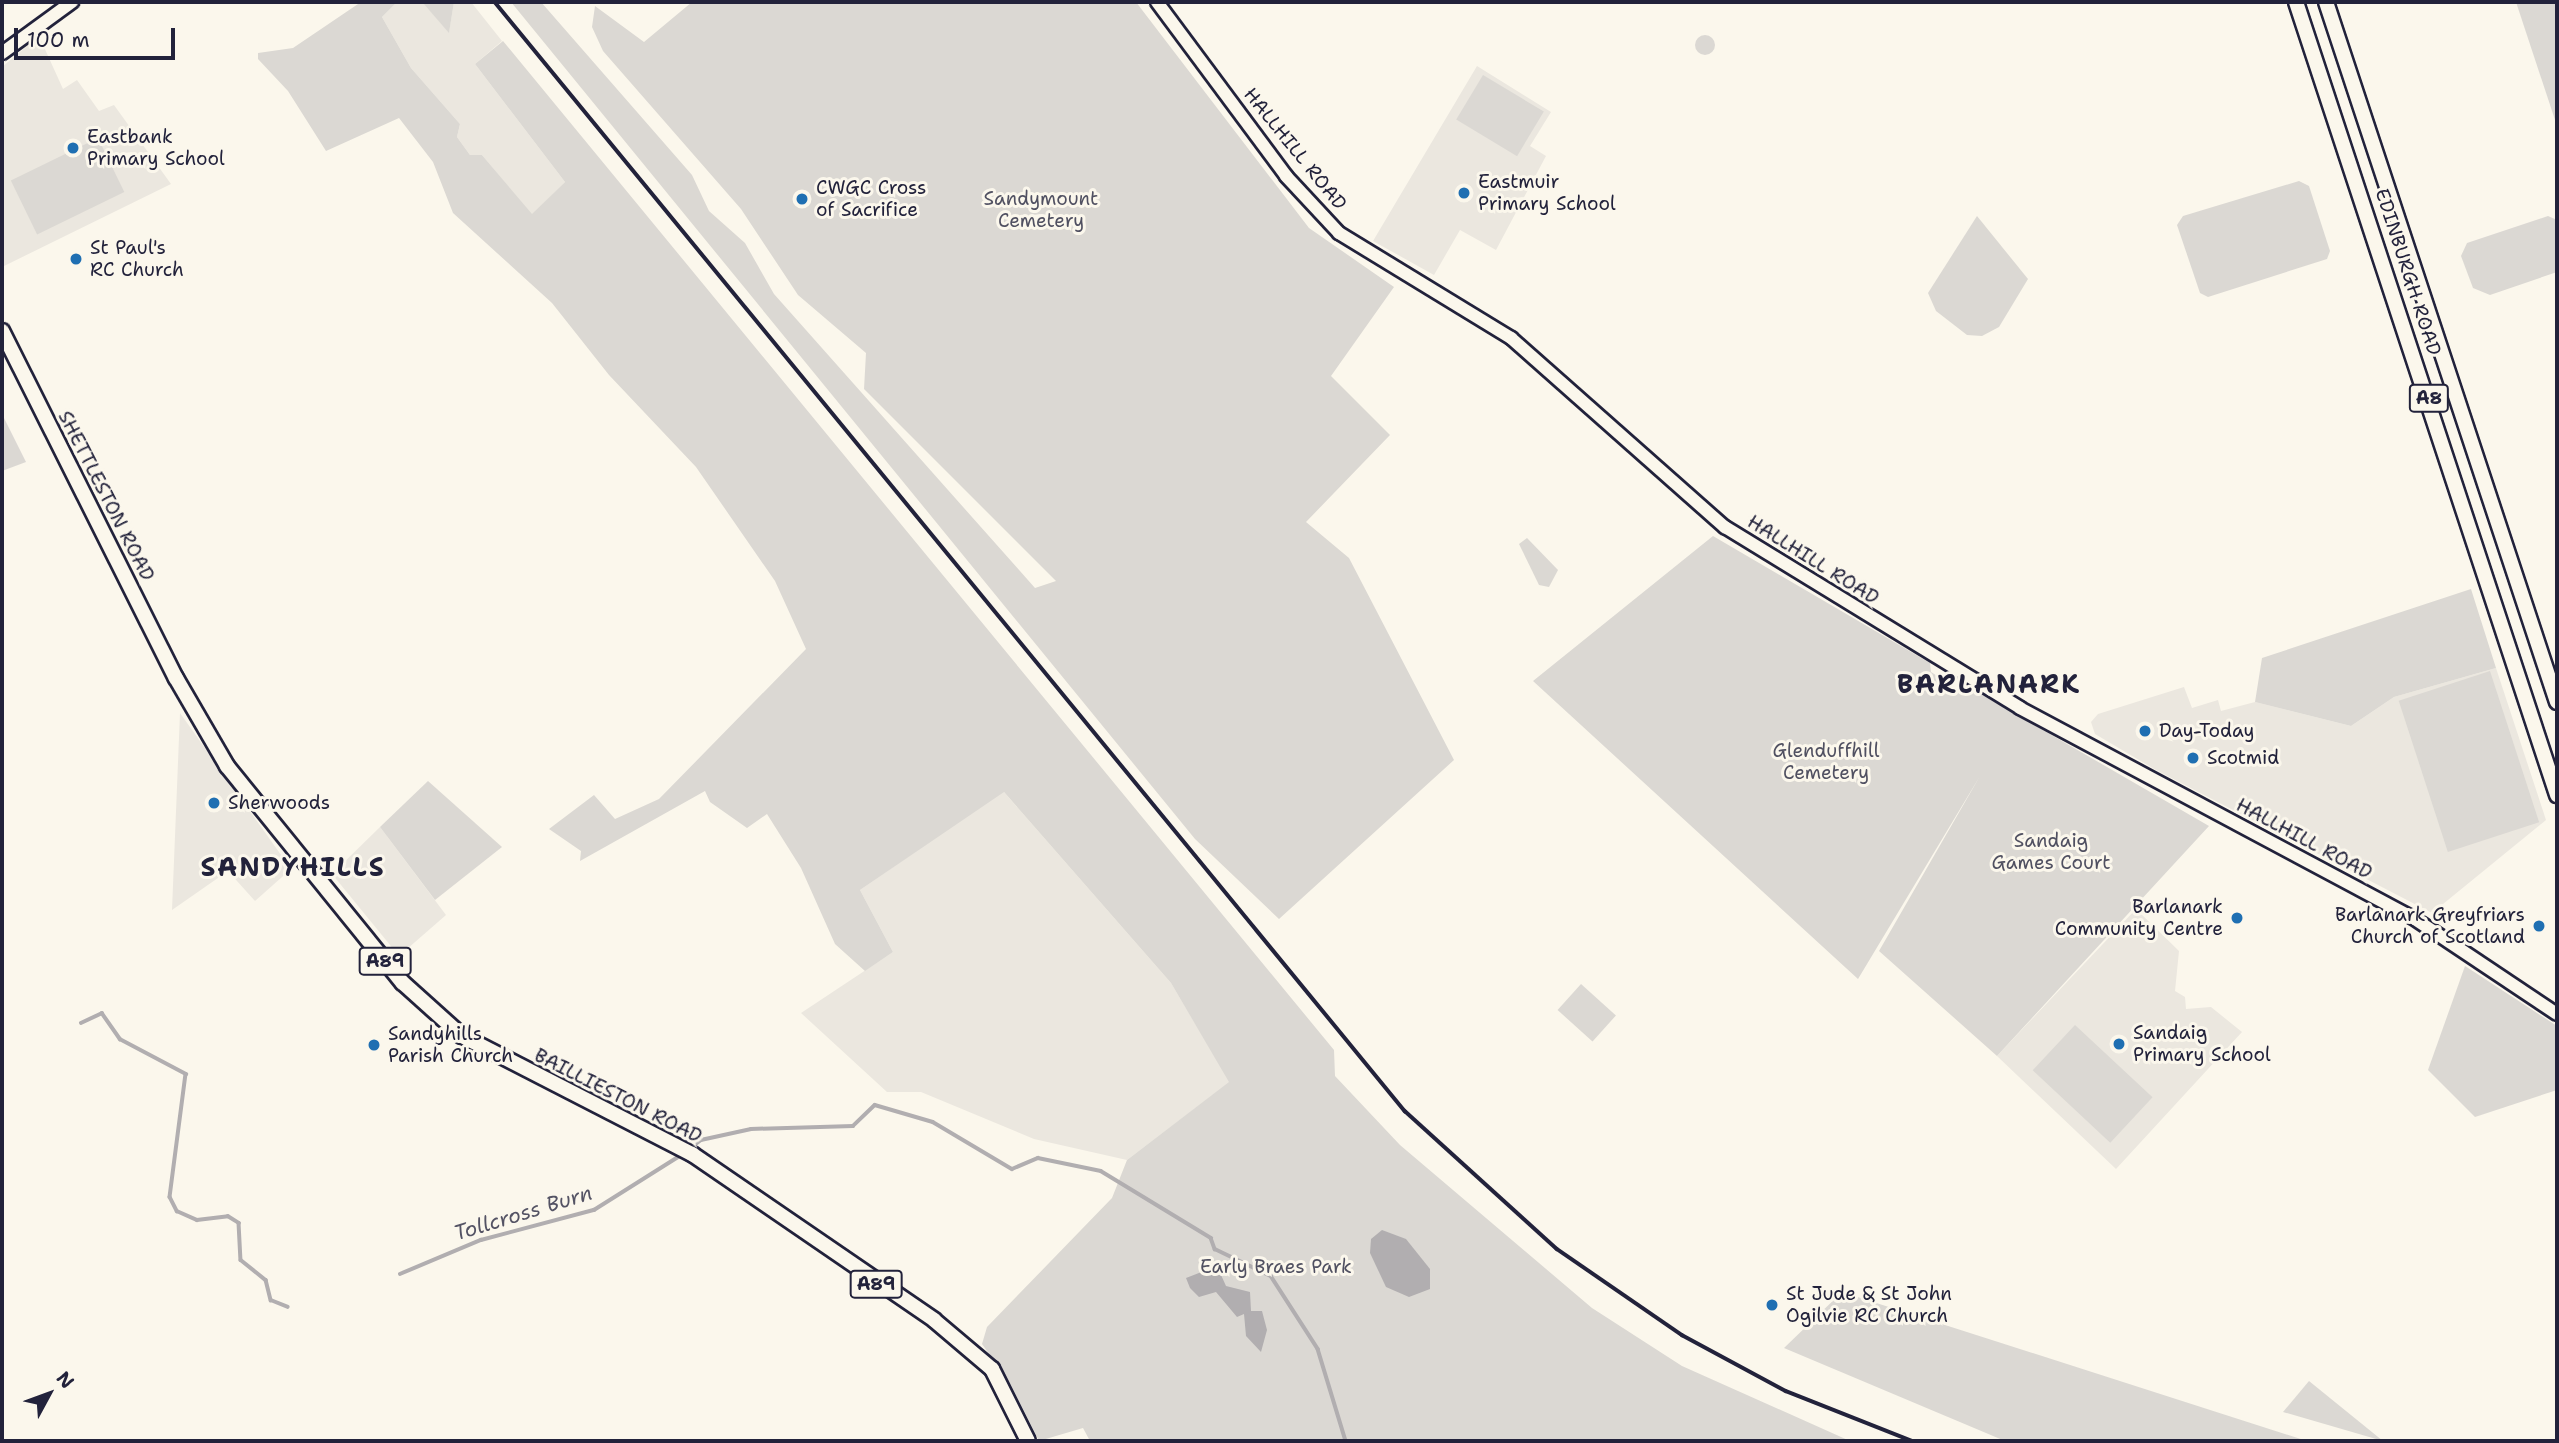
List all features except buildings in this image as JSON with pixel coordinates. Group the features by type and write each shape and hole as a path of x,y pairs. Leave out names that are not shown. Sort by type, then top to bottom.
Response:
{"main road":[{"name":"EDINBURGH ROAD","path":"2296,2 2557,795"},
{"name":"EDINBURGH ROAD","path":"2326,2 2557,702"},
{"name":"SHETTLESTON ROAD","path":"2,331 176,678"},
{"name":"BAILLIESTON ROAD","path":"176,678 243,789 430,1009 476,1045 686,1151 974,1352 1005,1387 1028,1441"}],"street":[{"path":"2,53 72,2"},
{"name":"HALLHILL ROAD","path":"1157,2 1286,176 1339,233 1511,338 1725,527 2008,701 2412,917 2557,1014"}],"shaded area":[{"path":"397,2 422,2 449,32 454,2 471,2 502,41 475,64 565,182 532,215 482,155 470,155 457,137 460,124 411,68 382,17"},
{"name":"Eastbank Primary School","path":"39,36 63,89 77,80 99,111 114,105 171,184 2,267 2,67"},
{"name":"Eastmuir Primary School","path":"1477,66 1551,112 1530,146 1546,156 1496,250 1460,230 1434,275 1373,241"},
{"path":"2496,668 2546,820 2432,913 2156,770 2095,734 2091,722 2098,714 2184,687 2192,708 2218,700 2221,711 2255,702 2351,726 2394,697"},
{"path":"180,713 291,869 255,901 228,871 172,910"},
{"path":"1003,791 1171,983 1230,1082 1127,1160 1034,1139 921,1092 887,1092 801,1013 893,952 860,890"},
{"path":"380,827 446,915 399,956 332,874"},
{"name":"Sandaig Primary School","path":"2136,909 2179,951 2175,991 2185,997 2186,1009 2211,1007 2242,1032 2116,1169 1997,1056"},
{"path":"1382,1230 1406,1239 1430,1269 1430,1289 1409,1297 1386,1287 1370,1253 1371,1239"},
{"path":"1217,1266 1226,1286 1250,1292 1251,1311 1262,1311 1267,1330 1261,1352 1246,1336 1244,1314 1237,1317 1216,1292 1199,1297 1190,1288 1186,1278"}],"green space":[{"name":"Early Braes Park","path":"361,2 397,2 382,17 411,68 460,124 457,137 470,155 482,155 532,214 565,182 475,64 503,41 1334,1050 1335,1076 1400,1145 1592,1308 1682,1366 1850,1441 1090,1441 1083,1428 1039,1441 1011,1385 982,1344 987,1327 1112,1198 1127,1160 1229,1082 1171,983 1004,792 860,890 893,952 865,971 835,944 801,868 767,814 747,828 710,802 705,791 580,861 581,851 549,829 594,795 615,819 659,799 806,649 775,581 696,467 609,375 552,303 453,213 433,162 399,118 326,151 288,91 258,59 258,53 293,48"},
{"path":"422,2 454,2 449,33"},
{"name":"Sandymount Cemetery","path":"511,2 541,2 692,175 709,211 745,243 774,294 1035,588 1056,581 864,389 866,353 798,295 741,209 603,51 592,27 595,6 644,42 692,2 1136,2 1309,228 1394,287 1331,376 1390,435 1306,522 1349,558 1454,760 1279,919 1195,839"},
{"path":"2516,2 2557,2 2557,126"},
{"path":"1705,35 1712,38 1715,45 1712,52 1705,55 1698,52 1695,45 1698,38"},
{"path":"1483,75 1544,112 1517,156 1456,120"},
{"path":"98,138 124,192 37,234 11,181"},
{"path":"2299,181 2309,186 2330,251 2327,259 2208,297 2200,293 2177,225 2183,216"},
{"path":"1977,216 2028,279 1999,327 1982,336 1967,335 1936,311 1928,293"},
{"path":"2548,216 2557,220 2557,272 2490,295 2473,288 2461,256 2467,243"},
{"path":"2,414 26,462 2,471"},
{"name":"Glenduffhill Cemetery","path":"1713,536 1930,663 1931,672 1964,693 1972,689 2209,826 1997,1056 1879,951 1980,776 1858,979 1533,681"},
{"path":"1527,538 1558,570 1549,587 1539,585 1519,544"},
{"path":"2471,589 2496,668 2394,697 2351,726 2255,702 2262,658"},
{"path":"2490,671 2539,822 2448,852 2399,701"},
{"path":"428,781 502,847 435,900 380,827"},
{"path":"2465,966 2557,1026 2557,1090 2475,1117 2428,1070"},
{"path":"1581,984 1616,1015 1593,1041 1558,1010"},
{"path":"2075,1025 2153,1097 2110,1143 2033,1070"},
{"path":"1842,1292 2307,1441 2005,1441 1784,1348"},
{"path":"2309,1381 2383,1441 2283,1412"}],"waterway":[{"name":"Tollcross Burn","path":"81,1023 102,1013 120,1039 186,1074 170,1197 177,1211 197,1220 228,1216 239,1223 241,1260 266,1280 271,1300 288,1307"},
{"name":"Tollcross Burn","path":"689,1149 701,1140 751,1129 853,1126 875,1105 933,1122 1012,1169 1038,1158 1101,1171 1211,1238 1215,1249 1271,1276 1318,1349 1346,1441"},
{"name":"Tollcross Burn","path":"400,1274 481,1240 594,1210 683,1154"}],"railway":[{"path":"495,2 1405,1111 1557,1249 1682,1335 1786,1391 1912,1441"}],"place":[{"name":"Eastbank Primary School","path":"73,148"},
{"name":"Eastmuir Primary School","path":"1464,193"},
{"name":"CWGC Cross of Sacrifice","path":"802,199"},
{"name":"St Paul's RC Church","path":"76,259"},
{"name":"Day-Today","path":"2145,731"},
{"name":"Scotmid","path":"2193,758"},
{"name":"Sherwoods","path":"214,803"},
{"name":"Barlanark Community Centre","path":"2237,918"},
{"name":"Barlanark Greyfriars Church of Scotland","path":"2539,926"},
{"name":"Sandaig Primary School","path":"2119,1044"},
{"name":"Sandyhills Parish Church","path":"374,1045"},
{"name":"St Jude & St John Ogilvie RC Church","path":"1772,1305"}],"district":[{"name":"BARLANARK","path":"1989,684"},
{"name":"SANDYHILLS","path":"293,867"}],"park label":[{"name":"Sandaig Games Court","path":"2051,852"}]}
